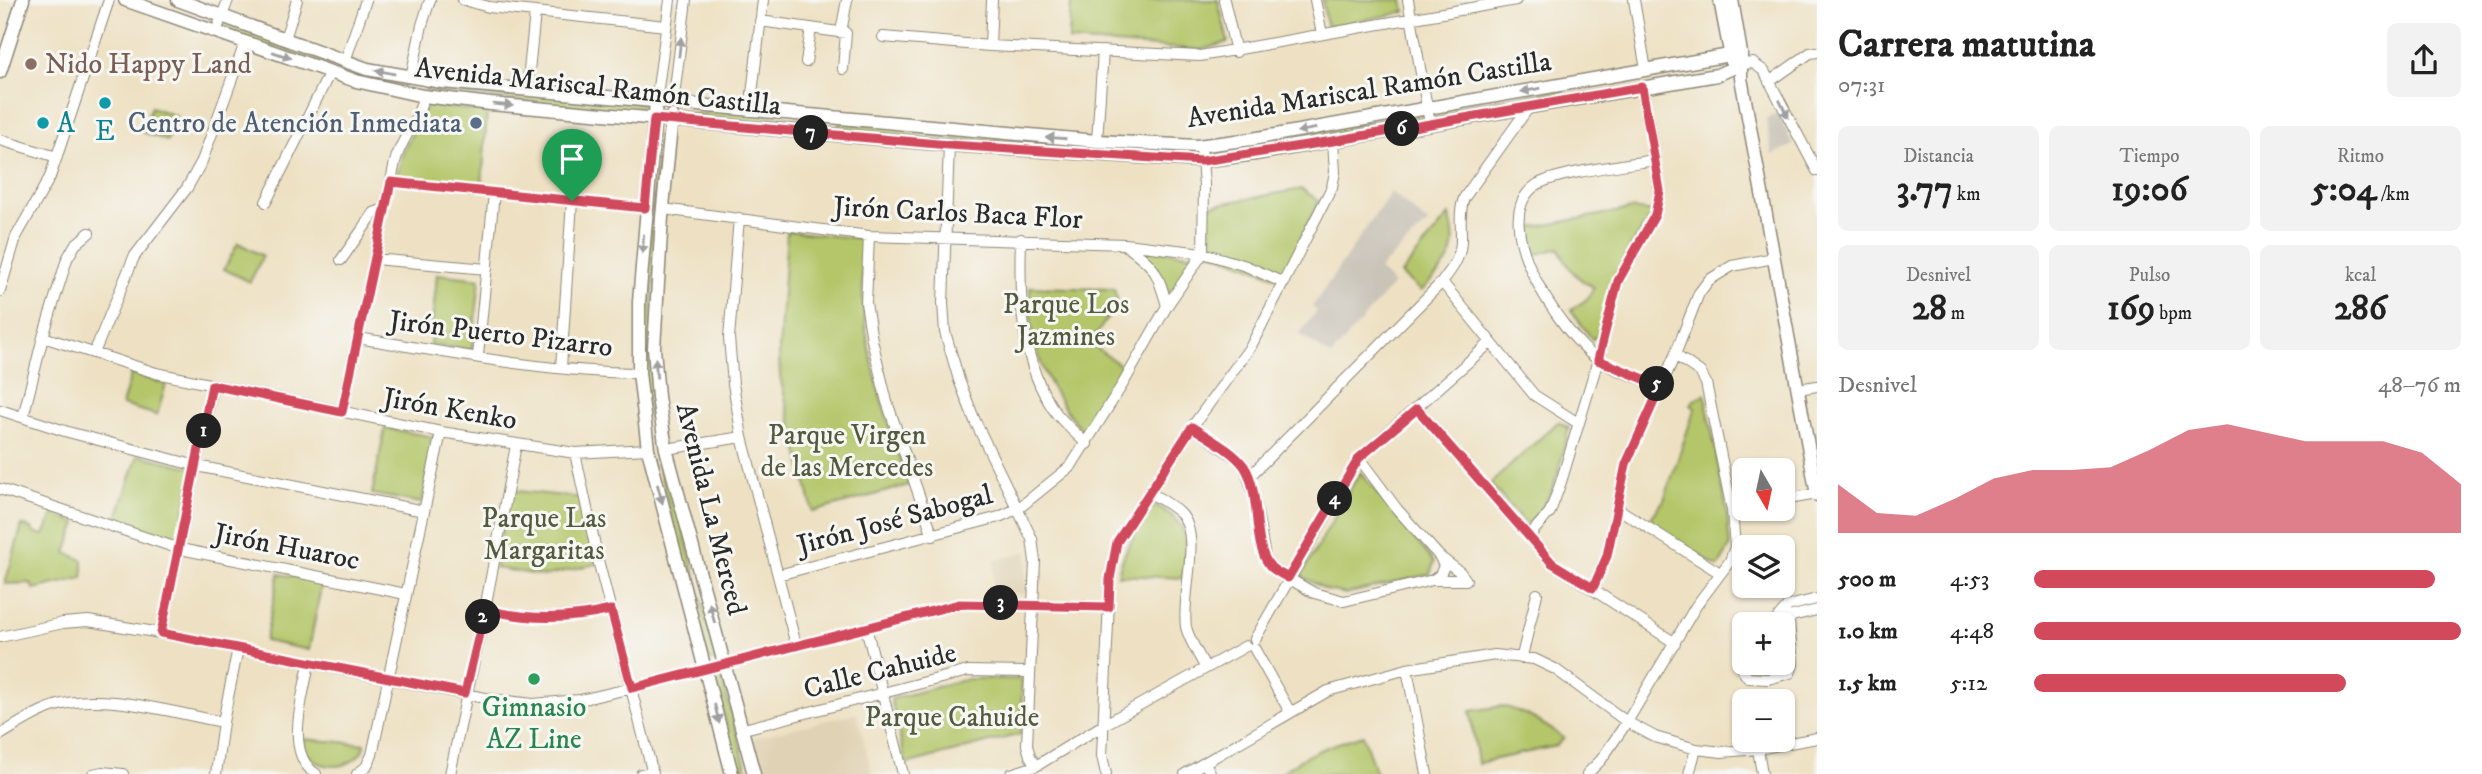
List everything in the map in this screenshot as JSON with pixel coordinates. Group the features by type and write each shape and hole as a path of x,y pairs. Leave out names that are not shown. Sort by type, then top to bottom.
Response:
{"main road":[{"path":"0,72 23,0"},
{"name":"Avenida Mariscal Ramón Castilla","path":"125,0 356,81 420,95 829,135 1202,161 1717,75 1737,63"},
{"name":"Avenida Mariscal Ramón Castilla","path":"178,0 367,69 415,78 830,118 1097,141 1201,146 1675,65 1737,63"},
{"path":"1720,0 1737,63 1817,495"},
{"path":"1732,0 1737,63"},
{"path":"1675,65 1677,81"},
{"path":"415,78 420,95"},
{"path":"1571,83 1574,99"},
{"name":"Avenida La Merced","path":"656,102 639,302 639,373 648,449 732,774"},
{"name":"Avenida La Merced","path":"673,104 654,348 658,397 666,449 744,729 754,774"},
{"path":"829,135 830,118"}],"street":[{"path":"0,291 16,237 50,177 109,0"},
{"path":"216,32 228,0"},
{"path":"285,39 296,0"},
{"path":"345,61 366,0"},
{"path":"415,78 422,25 430,0"},
{"path":"463,0 478,6 666,26"},
{"name":"Avenida La Merced","path":"656,102 670,0"},
{"name":"Avenida La Merced","path":"673,104 686,0"},
{"path":"750,111 763,0"},
{"path":"843,69 847,0"},
{"path":"990,46 992,0"},
{"path":"1224,0 1236,52"},
{"path":"1315,0 1322,34"},
{"path":"1408,0 1430,124"},
{"path":"883,37 990,46 1200,56 1236,52 1492,2 1516,0"},
{"path":"1634,0 1646,70"},
{"path":"527,90 535,13"},
{"path":"760,21 844,34"},
{"path":"806,62 811,28"},
{"path":"94,353 134,257 180,197 202,161 245,43"},
{"path":"1097,141 1102,51"},
{"path":"1769,82 1810,53 1817,52"},
{"path":"1737,63 1756,64 1769,82 1817,171"},
{"path":"266,202 330,72"},
{"path":"1529,536 1550,512 1598,360 1618,281 1655,215 1660,191 1642,87"},
{"path":"342,412 397,153 420,111 420,95"},
{"path":"1249,477 1442,282 1458,258 1459,211 1464,198 1529,107"},
{"path":"0,140 57,157"},
{"path":"1106,774 1102,756 1110,579 1117,542 1192,427 1251,346 1332,187 1335,172 1333,141"},
{"path":"949,145 943,303 945,332 975,421 1032,539 1035,561 1027,746 1036,766"},
{"path":"1201,146 1203,253"},
{"path":"1655,160 1558,177 1535,186 1521,203 1517,220 1520,240 1532,274 1554,310 1581,343 1598,360 1661,386"},
{"path":"391,182 645,208"},
{"path":"478,356 494,193"},
{"path":"561,368 572,201"},
{"path":"341,260 374,214 385,209"},
{"name":"Jirón Carlos Baca Flor","path":"663,209 869,236 1125,244 1203,253 1284,283"},
{"path":"739,218 729,338 733,384 743,437 796,645"},
{"path":"23,417 43,337 67,259 75,245 89,233"},
{"path":"869,236 866,303 872,340 887,402 933,536"},
{"path":"1021,240 1021,305 1032,364 1045,396 1056,412 1087,444"},
{"path":"1125,244 1151,263 1167,306"},
{"name":"Jirón José Sabogal","path":"778,575 933,536 999,517 1018,508 1071,466 1087,444 1167,306 1203,253"},
{"path":"1593,588 1607,556 1626,464 1675,355 1699,293 1709,280 1732,266 1774,258"},
{"path":"374,260 487,269"},
{"path":"1442,282 1534,395 1578,422"},
{"name":"Jirón Kenko","path":"43,337 156,373 441,432 575,453 648,449"},
{"name":"Jirón Puerto Pizarro","path":"358,338 561,368 639,373"},
{"path":"1011,774 1036,766 1205,667 1252,644 1359,458 1491,342"},
{"path":"1581,343 1592,346 1602,342"},
{"path":"1675,355 1700,372 1706,383 1732,510"},
{"path":"161,633 212,385"},
{"path":"1798,389 1817,386"},
{"path":"1417,409 1552,563 1675,643"},
{"path":"0,410 68,432 197,466 424,511"},
{"path":"1192,427 1238,459 1249,477 1265,557 1271,567 1314,593 1344,601 1436,578 1466,580 1440,557 1397,509 1359,458"},
{"path":"358,774 366,767 372,755 441,432"},
{"path":"666,449 743,437"},
{"path":"450,774 516,445"},
{"path":"575,453 611,610 653,773 641,774"},
{"name":"Jirón Huaroc","path":"0,489 180,549 406,594"},
{"path":"1149,492 1179,512 1186,520 1191,535 1185,596 1186,629 1205,667"},
{"path":"1796,498 1817,495"},
{"path":"1617,508 1720,573"},
{"path":"1587,774 1601,760 1627,722 1696,606 1730,561 1735,547 1733,522"},
{"path":"1436,578 1444,566 1440,557"},
{"path":"1522,656 1536,594"},
{"path":"1783,612 1788,606 1817,599"},
{"path":"0,637 52,625 88,621 515,702 550,704 580,700 706,670 959,604 1109,607"},
{"path":"1788,606 1790,612"},
{"path":"485,609 522,617 559,618 611,610"},
{"path":"1795,615 1817,610"},
{"path":"866,627 904,774"},
{"path":"1252,644 1290,712"},
{"path":"216,774 238,648"},
{"path":"1185,774 1328,691 1407,669 1495,655 1522,656 1555,669 1627,722 1655,737 1696,749 1732,751"},
{"path":"309,663 297,745 305,766 316,774"},
{"path":"1407,669 1427,774"},
{"name":"Calle Cahuide","path":"744,729 968,671 1030,672"},
{"path":"1746,675 1748,678 1768,680 1784,675"},
{"path":"0,736 51,707 94,699 223,722"},
{"path":"1795,742 1817,738"},
{"path":"1689,774 1696,749"},
{"path":"1758,752 1762,774"},
{"path":"1205,763 1211,774"},
{"path":"93,774 123,774"}],"shaded area":[{"path":"1778,113 1793,145 1772,155 1766,119"},
{"path":"1391,192 1428,223 1379,269 1393,284 1331,356 1299,334 1317,311 1312,307"},
{"path":"1027,551 1025,594 993,593 994,561"},
{"path":"857,713 872,774 762,774 753,738"}],"green space":[{"path":"1071,0 1218,0 1228,42 1202,50 1069,41"},
{"path":"1322,0 1403,0 1405,12 1327,27"},
{"path":"223,19 406,79 404,87 369,80 220,29"},
{"path":"426,84 645,104 644,114 425,91"},
{"path":"1565,89 1565,98 1433,120 1433,110"},
{"path":"426,105 487,112 482,186 396,178 403,152"},
{"path":"151,107 176,116 167,141 142,132"},
{"path":"710,110 826,121 825,131 686,117 688,113 703,114"},
{"path":"1425,115 1425,121 1209,155 1208,152 1212,148"},
{"path":"839,123 1194,149 1195,157 838,131"},
{"path":"662,133 661,152 664,159 652,309 652,393 663,448 717,661 710,661 708,657 659,469 645,397 642,327 659,134"},
{"path":"1302,189 1319,201 1282,279 1207,250 1207,206"},
{"path":"1631,209 1654,212 1631,246 1616,275 1597,337 1592,339 1571,310 1587,299 1594,287 1572,271 1559,248 1535,255 1530,228"},
{"path":"1449,215 1453,229 1453,250 1445,266 1421,291 1401,274"},
{"name":"Parque Virgen de las Mercedes","path":"787,231 864,239 863,307 869,350 884,409 909,485 813,512 780,377 779,351"},
{"path":"238,243 263,256 250,282 224,269"},
{"path":"1132,248 1200,255 1170,298 1157,269"},
{"path":"437,274 480,279 472,350 430,345"},
{"name":"Parque Los Jazmines","path":"1030,287 1114,289 1118,302 1090,344 1122,366 1085,434 1060,401 1042,366 1032,329"},
{"path":"131,374 166,384 157,415 122,405"},
{"path":"1705,394 1727,512 1730,547 1718,567 1648,522 1664,500 1695,408 1691,405"},
{"path":"1558,422 1569,428 1559,467 1545,504 1527,525 1490,484"},
{"path":"385,428 434,437 422,503 372,494"},
{"path":"138,455 194,468 178,542 115,523"},
{"path":"1360,472 1434,562 1430,574 1346,594 1327,590 1301,576"},
{"name":"Parque Las Margaritas","path":"509,490 582,498 596,564 544,576 495,568"},
{"path":"1155,505 1167,512 1181,527 1186,544 1183,578 1118,575 1133,538"},
{"path":"53,514 77,523 66,553 83,560 83,578 33,589 31,583 5,584 22,525 33,529 33,533 44,535"},
{"path":"279,574 322,582 309,650 265,641"},
{"path":"719,673 748,774 739,774 715,679"},
{"name":"Parque Cahuide","path":"968,679 1022,679 1021,734 906,764 891,699"},
{"path":"1502,706 1527,715 1564,738 1556,746 1478,763 1470,711"},
{"path":"1363,735 1376,774 1280,774 1309,755"},
{"path":"302,739 365,744 360,754 352,761 332,766 312,759"}],"place":[{"name":"Nido Happy Land","path":"31,64"},
{"name":"E","path":"105,103"},
{"name":"A","path":"43,123"},
{"name":"Centro de Atención Inmediata","path":"476,123"},
{"name":"Gimnasio AZ Line","path":"534,679"}],"route":[{"path":"1642,87 1660,191 1658,204 1655,215 1618,281 1598,360 1661,386 1626,464 1607,556 1593,588 1552,563 1417,409 1359,458 1288,578 1271,567 1265,557 1254,495 1245,467 1238,459 1192,427 1117,542 1110,579 1109,607 959,604 632,688 611,610 586,616 534,618 485,609 465,693 161,633 212,385 342,412 391,182 572,201 645,208 654,119 949,145 1202,161 1642,87"}]}
